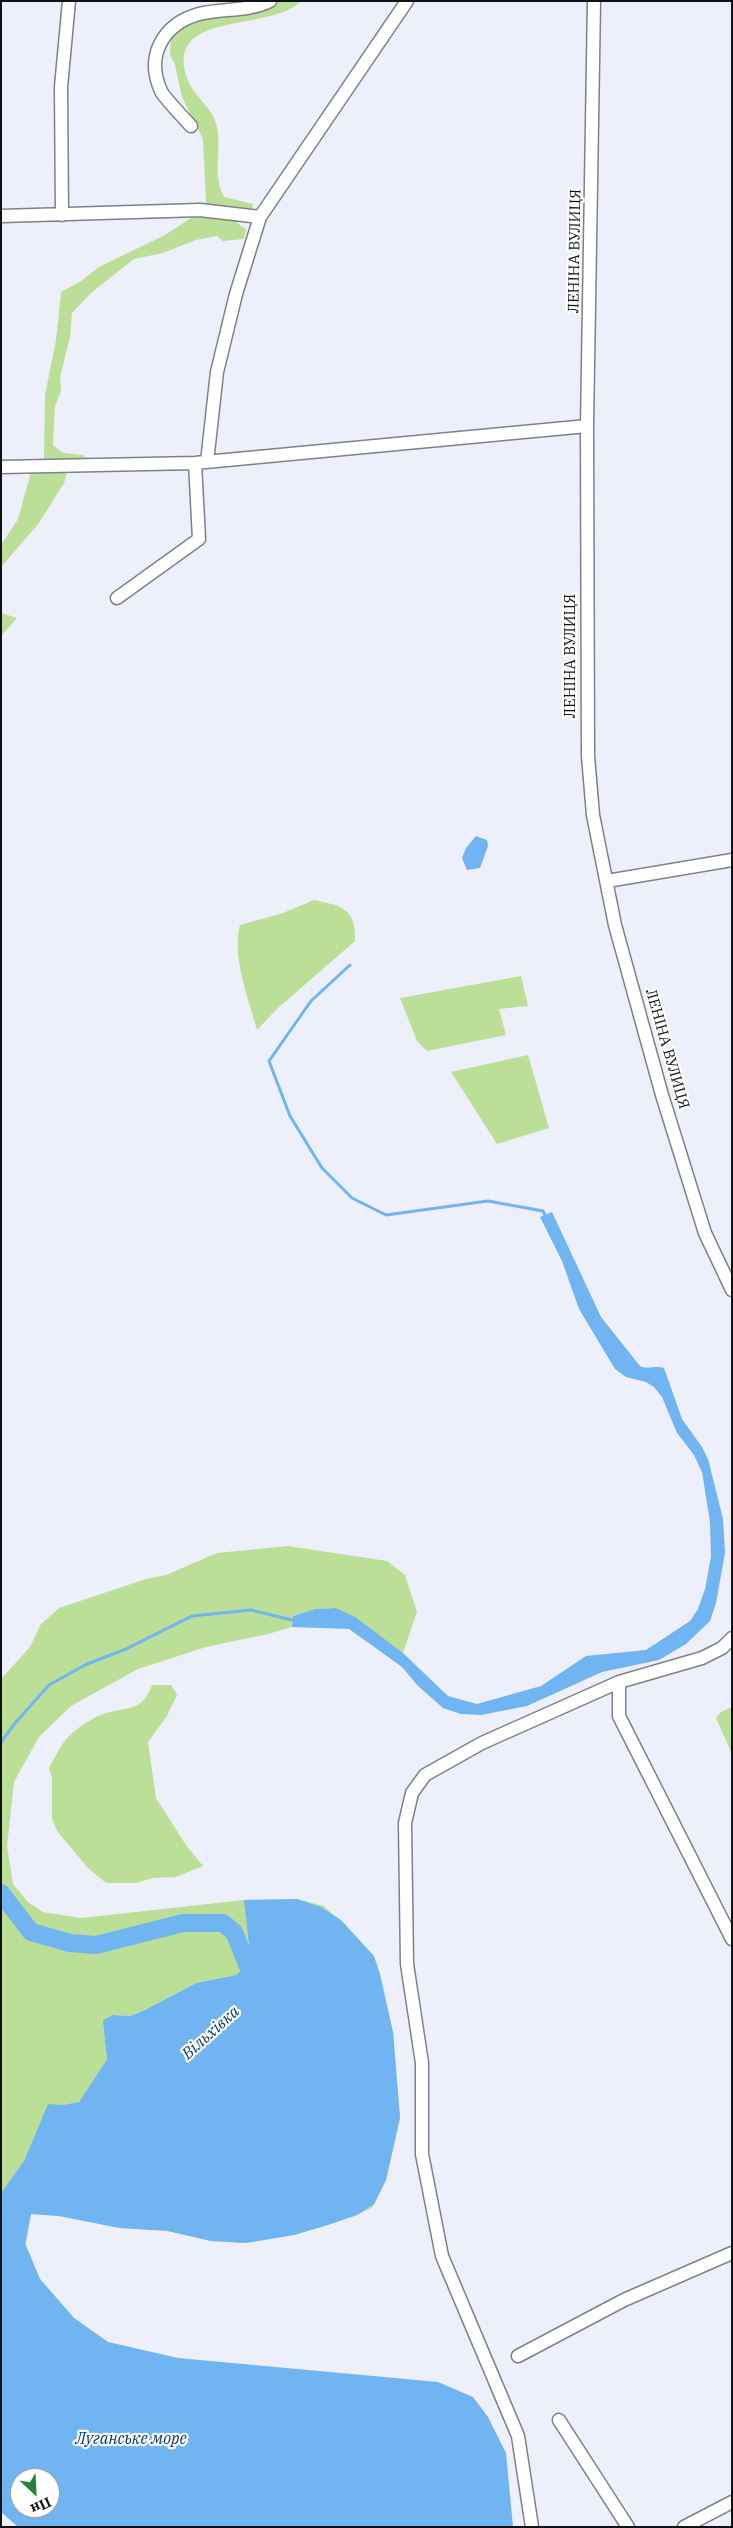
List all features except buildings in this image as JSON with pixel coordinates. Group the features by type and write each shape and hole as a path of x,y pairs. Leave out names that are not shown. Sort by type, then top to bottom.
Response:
{"street":[{"path":"62,215 61,87 69,1"},
{"path":"191,126 162,92 156,68 157,48 163,38 179,21 200,14 260,6 270,1"},
{"path":"117,598 199,539 201,462 217,372 236,294 260,217 407,1"},
{"name":"ЛЕНІНА ВУЛИЦЯ","path":"594,1 587,426 588,756 594,815 615,925 662,1095 705,1233 732,1290"},
{"path":"1,216 200,210 260,217"},
{"path":"1,467 201,462 587,426"},
{"path":"606,881 732,860"},
{"path":"532,2527 518,2436 442,2256 422,2154 422,2063 407,1964 405,1823 412,1793 426,1774 482,1743 619,1682 702,1658 722,1648 732,1638"},
{"path":"619,1682 619,1716 732,1939"},
{"path":"518,2356 624,2300 732,2253"},
{"path":"559,2420 628,2527"},
{"path":"684,2527 732,2502"}],"green space":[{"path":"281,1 301,1 286,11 205,32 191,41 184,56 189,83 210,111 217,126 219,146 218,177 224,197 253,204 251,213 206,205 203,139 182,97 175,65 170,55 171,39 190,23 200,19 259,11"},
{"path":"197,214 230,218 246,229 244,239 223,241 217,236 196,240 163,253 134,259 91,293 72,313 70,337 60,377 61,391 55,406 53,445 63,453 84,455 85,460 57,461 44,458 45,395 56,340 61,292 81,281 99,267 165,235"},
{"path":"64,470 67,472 64,483 39,523 1,567 1,545 18,519 31,472"},
{"path":"1,613 17,618 1,636"},
{"path":"314,900 340,907 350,915 355,930 355,941 278,1008 257,1030 239,963 238,937 240,925 283,913"},
{"path":"521,976 528,1006 499,1009 506,1035 427,1051 417,1041 400,998"},
{"path":"528,1055 549,1128 497,1144 451,1072"},
{"path":"288,1546 387,1561 405,1575 417,1612 403,1653 336,1608 315,1609 293,1616 292,1627 206,1647 138,1669 71,1706 39,1737 14,1782 7,1846 13,1884 28,1902 43,1912 81,1918 244,1900 297,1899 324,1906 374,1956 393,2032 400,2118 386,2180 373,2207 357,2215 294,2235 246,2243 211,2241 162,2230 123,2228 59,2216 31,2214 26,2244 40,2279 74,2318 108,2342 175,2358 89,2358 9,2233 251,1961 236,1975 196,1983 130,2016 113,2015 106,2034 107,2059 79,2102 54,2110 41,2122 22,2165 1,2193 1,1679 30,1647 41,1624 59,1608 146,1579 166,1575 217,1553"},
{"path":"152,1685 171,1685 177,1695 167,1716 148,1742 156,1798 186,1845 203,1866 176,1877 153,1878 136,1883 106,1883 88,1868 57,1831 52,1819 52,1778 49,1768 71,1734 85,1723 103,1714 133,1707 138,1704 144,1700"},
{"path":"732,1707 732,1754 716,1718 721,1712"}],"water":[{"path":"476,836 487,840 488,846 480,868 467,870 462,858 466,848"},
{"path":"552,1212 601,1317 640,1366 664,1368 682,1419 702,1447 708,1459 723,1519 725,1553 716,1603 710,1621 686,1644 659,1660 602,1672 527,1706 481,1715 461,1714 443,1708 418,1686 402,1667 349,1629 292,1627 293,1616 315,1609 336,1608 355,1617 403,1653 448,1696 477,1704 541,1686 586,1656 646,1650 690,1621 698,1609 705,1589 711,1557 710,1522 702,1472 694,1455 677,1433 662,1397 654,1387 646,1382 626,1377 615,1369 579,1309 562,1261 540,1217"},
{"name":"Луганське море","path":"297,1899 321,1907 341,1920 374,1956 393,2032 400,2118 386,2180 374,2204 357,2215 328,2225 294,2235 246,2243 211,2241 168,2231 119,2228 59,2216 31,2214 25,2244 40,2279 74,2318 108,2342 178,2358 438,2382 473,2397 488,2417 506,2453 513,2527 18,2527 1,2512 1,2193 24,2161 48,2104 63,2105 79,2102 107,2059 103,2020 113,2015 130,2016 143,2011 196,1983 236,1975 251,1961 244,1900"}],"waterway":[{"path":"350,965 311,1001 269,1061 290,1116 322,1168 352,1198 386,1215 488,1201 543,1211 546,1217"},
{"path":"1,1742 49,1685 87,1664 126,1649 192,1616 251,1610 296,1621"},
{"name":"Вільхівка","path":"1,1893 31,1932 70,1943 96,1945 183,1923 223,1923 234,1932 253,1979 251,1985"}]}
